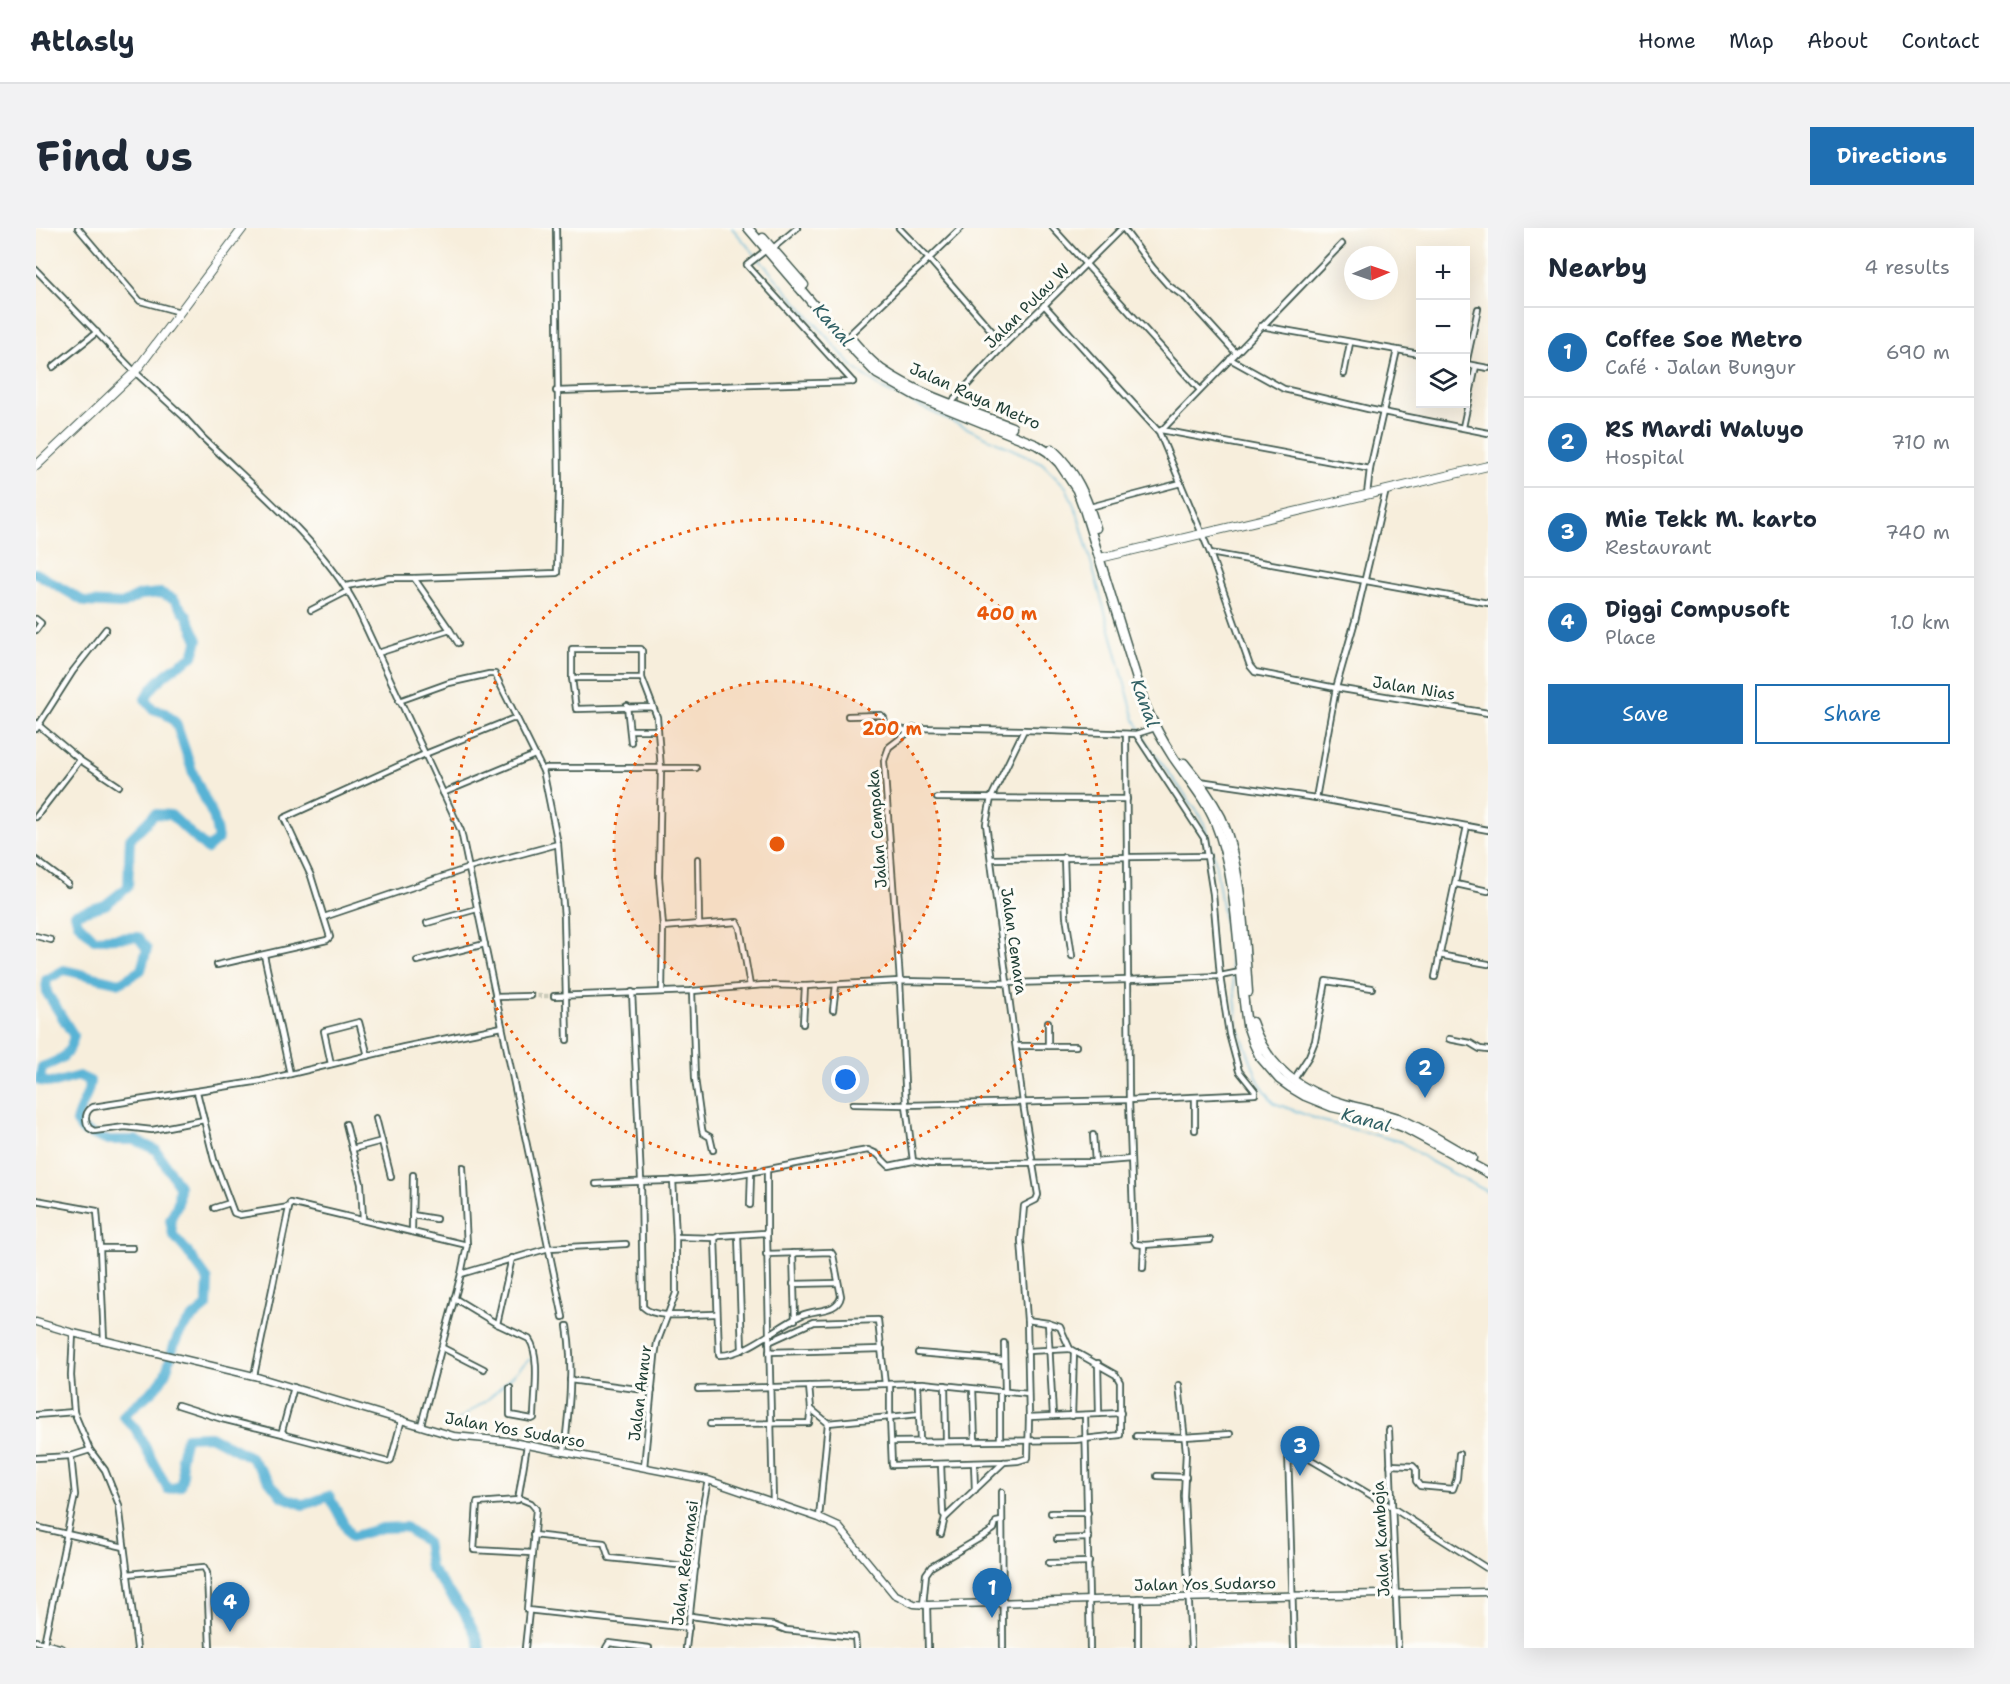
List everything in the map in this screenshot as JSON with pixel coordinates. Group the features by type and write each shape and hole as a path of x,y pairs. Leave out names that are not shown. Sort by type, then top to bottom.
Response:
{"highway":[{"path":"748,228 769,249 863,361 878,374 898,387 981,418 1037,445 1059,463 1077,490 1103,557 1150,703 1167,739 1198,781 1220,817 1227,834 1236,878 1241,947 1238,972 1247,1025 1260,1057 1279,1079 1305,1096 1320,1103 1376,1117 1402,1127 1488,1173"},
{"name":"Jalan Raya Metro","path":"754,228 769,249 848,336 881,368 949,406"},
{"name":"Jalan Raya Metro","path":"981,418 1022,431 1063,458 1074,473 1090,507 1103,557"},
{"path":"1103,557 1145,705 1154,729 1205,802 1221,836 1230,879 1249,1004 1258,1039 1264,1051 1277,1068 1293,1081 1327,1099 1402,1120 1488,1167"}],"main road":[{"path":"36,466 135,372 243,228"},
{"path":"1103,557 1488,466"}],"street":[{"path":"78,228 140,301 180,312"},
{"path":"311,610 347,589 390,578 557,573 559,492 556,391 556,228"},
{"path":"556,391 853,382 747,265 797,228"},
{"path":"899,228 1004,345"},
{"path":"848,336 961,228"},
{"path":"1053,228 1200,390"},
{"path":"1123,228 1168,285 1186,298 1236,353"},
{"name":"Jalan Pulau W","path":"949,406 1004,345 1123,228"},
{"path":"1160,430 1342,244"},
{"path":"37,272 135,372 272,504 322,556 347,589 461,831 563,1317"},
{"path":"1044,305 1160,430 1210,553 1488,603"},
{"path":"1468,354 1478,309"},
{"path":"1261,326 1416,353"},
{"path":"53,367 97,332"},
{"path":"1344,374 1350,343"},
{"path":"1367,494 1370,469 1397,350"},
{"path":"1230,359 1284,389 1488,433"},
{"path":"1470,365 1488,368"},
{"path":"1462,427 1476,366"},
{"path":"1160,430 1370,469"},
{"path":"1090,507 1181,483"},
{"path":"1316,798 1336,688 1386,490"},
{"name":"Jalan Nias","path":"1210,553 1253,669 1257,673 1488,712"},
{"path":"414,578 458,643"},
{"path":"36,619 41,623 36,630"},
{"path":"106,629 73,672 37,726 80,760 119,786"},
{"path":"378,653 450,630"},
{"path":"652,707 627,706 577,710 574,706 572,678 574,648 640,649 642,678 657,717 661,769 659,877 663,927 662,991"},
{"path":"399,702 449,683 495,674 543,771 558,844 564,917 567,1040"},
{"path":"572,678 642,678"},
{"path":"627,706 631,742"},
{"path":"848,716 881,715 887,728 900,728 906,732 918,728 1139,734 1154,729"},
{"path":"217,965 327,940 330,934 302,853 284,818 425,754 512,719 517,720"},
{"path":"630,730 658,730"},
{"name":"Jalan Cemara","path":"1024,730 991,798 986,824 1006,982 1038,1195 1036,1200 1024,1206 1021,1240 1027,1320"},
{"name":"Jalan Cempaka","path":"906,732 889,747 884,761 900,981 906,1105 914,1161"},
{"path":"1126,734 1129,1100 1134,1242 1144,1245 1210,1240"},
{"path":"853,1104 1129,1100 1252,1096 1256,1093 1239,1071 1234,1056 1208,855 1201,832 1139,734"},
{"path":"443,793 535,755"},
{"path":"36,817 80,760"},
{"path":"543,771 546,768 696,768"},
{"path":"1198,781 1316,798 1488,830"},
{"path":"937,798 1126,800"},
{"path":"1435,977 1467,826"},
{"path":"324,917 469,868 558,844"},
{"path":"991,859 1208,855"},
{"path":"1064,857 1066,916 1072,956"},
{"path":"698,859 700,919 698,925"},
{"path":"36,860 68,884"},
{"path":"1456,884 1488,891"},
{"path":"427,923 477,909"},
{"path":"663,927 737,922 750,986"},
{"path":"36,936 51,940"},
{"path":"417,961 485,944"},
{"path":"264,955 290,1074"},
{"path":"1438,955 1488,964"},
{"path":"554,996 900,981 1128,980 1223,975 1238,972"},
{"path":"1293,1081 1309,1056 1315,1041 1326,981 1372,988"},
{"path":"833,1010 836,985"},
{"path":"803,1024 805,986"},
{"path":"692,991 695,1078 703,1133 710,1137 713,1150"},
{"path":"632,993 641,1180 643,1307 644,1310 667,1316 717,1314"},
{"path":"495,997 531,996"},
{"path":"331,1064 324,1030 359,1022 368,1056"},
{"path":"1048,1022 1048,1046"},
{"path":"204,1120 152,1130 125,1127 94,1131 86,1124 88,1111 93,1107 197,1092 290,1074 502,1027"},
{"path":"1449,1039 1470,1043 1488,1050"},
{"path":"1017,1046 1076,1046"},
{"path":"197,1092 214,1160 234,1213 240,1215 289,1207 292,1203 467,1245"},
{"path":"1195,1098 1195,1130"},
{"path":"376,1118 391,1177"},
{"path":"345,1124 361,1184 363,1219"},
{"path":"1093,1135 1095,1162"},
{"path":"352,1149 382,1141"},
{"path":"596,1184 641,1180 702,1179 751,1173 868,1150 878,1154 890,1166 914,1161 929,1164 1095,1162 1131,1159"},
{"path":"421,1425 443,1348 467,1245 463,1167"},
{"path":"767,1170 766,1254 773,1502"},
{"path":"750,1205 751,1173"},
{"path":"412,1231 413,1175"},
{"name":"Jalan Annur","path":"644,1467 652,1371 657,1343 676,1293 673,1180"},
{"path":"36,1200 97,1211 104,1341"},
{"path":"214,1208 230,1203"},
{"path":"254,1376 289,1207"},
{"path":"412,1215 436,1219"},
{"path":"676,1237 715,1238 765,1233 767,1236"},
{"path":"738,1235 742,1350"},
{"path":"715,1238 719,1355 742,1350 803,1315 837,1305 841,1299 832,1253 766,1254"},
{"path":"461,1274 549,1248 626,1244"},
{"path":"1143,1268 1144,1245"},
{"path":"100,1248 133,1248"},
{"path":"793,1253 795,1320"},
{"path":"497,1324 512,1258"},
{"path":"793,1284 838,1283"},
{"path":"454,1298 497,1324 529,1339 532,1343 535,1365 534,1418 510,1415 510,1388"},
{"path":"769,1342 813,1322 878,1320 888,1384 892,1466 1004,1462 1027,1459 1029,1456 1027,1320 1048,1323 1060,1328 1072,1350 1072,1416"},
{"name":"Jalan Yos Sudarso","path":"36,1322 104,1341 254,1376 454,1436 527,1445 708,1480 839,1527 899,1598 925,1605 1138,1598 1488,1592"},
{"path":"1048,1323 1053,1416"},
{"path":"564,1452 570,1380 570,1345 567,1326"},
{"path":"73,1333 71,1376 74,1412 90,1450 105,1470 115,1492 122,1522 137,1648"},
{"path":"1000,1439 1004,1343"},
{"path":"443,1348 484,1369"},
{"path":"770,1352 882,1349"},
{"path":"892,1442 1061,1440 1119,1435 1121,1413 1118,1377 1098,1363 1072,1350 1027,1351"},
{"path":"918,1353 1004,1360"},
{"path":"1098,1363 1099,1414"},
{"path":"570,1380 652,1391"},
{"path":"698,1389 918,1383 1028,1394"},
{"path":"918,1383 920,1441"},
{"path":"945,1385 946,1440"},
{"path":"1179,1385 1186,1477 1184,1496 1191,1648"},
{"path":"710,1424 808,1424 811,1409 809,1386"},
{"path":"283,1434 294,1388"},
{"path":"973,1389 975,1441"},
{"path":"178,1405 222,1419 388,1462 391,1460 402,1419"},
{"path":"811,1409 828,1423 919,1414"},
{"path":"36,1415 74,1412"},
{"path":"1029,1417 1121,1413"},
{"path":"1085,1415 1090,1648"},
{"path":"819,1518 828,1423"},
{"name":"Jalan Kamboja","path":"1389,1430 1398,1648"},
{"path":"1137,1436 1184,1437 1230,1434"},
{"path":"527,1445 519,1497 516,1501 477,1503 474,1550 532,1553"},
{"path":"1294,1648 1289,1449 1294,1449 1391,1507 1488,1569"},
{"path":"36,1458 71,1456 90,1450"},
{"path":"1390,1465 1416,1469 1416,1481 1420,1486 1453,1489 1457,1479 1459,1454"},
{"path":"43,1646 75,1495 71,1456"},
{"path":"945,1517 1004,1462"},
{"path":"974,1463 975,1490"},
{"path":"941,1464 945,1517 941,1534"},
{"path":"1157,1476 1186,1477"},
{"name":"Jalan Reformasi","path":"686,1648 701,1515 708,1480"},
{"path":"1002,1492 999,1522 1003,1648"},
{"path":"519,1497 531,1503 536,1509 525,1607 529,1611 689,1628"},
{"path":"1051,1513 1088,1513"},
{"path":"928,1648 925,1605 926,1575 931,1567 987,1534 999,1522"},
{"path":"36,1527 124,1547"},
{"path":"533,1535 604,1543 609,1558 696,1567"},
{"path":"1057,1539 1089,1538"},
{"path":"1049,1563 1089,1562"},
{"path":"127,1574 204,1567 207,1573 210,1648"},
{"path":"1138,1598 1138,1648"},
{"path":"525,1648 529,1611"},
{"path":"691,1616 773,1625 786,1630 855,1637 856,1648"},
{"path":"36,1641 43,1646 62,1648"},
{"path":"606,1648 608,1643 650,1648"}],"waterway":[{"name":"Kanal","path":"732,228 853,367 883,389 1042,463 1066,487 1078,515 1135,720 1141,731"},
{"path":"36,573 85,602 122,604 140,595 161,593 174,599 187,616 198,640 193,656 160,679 145,699 153,709 165,713 176,723 194,776 214,818 218,839 207,849 171,815 155,814 130,839 128,887 105,905 75,914 78,923 94,939 138,937 147,949 141,970 120,983 64,970 46,980 47,993 74,1036 70,1049 63,1057 42,1067 40,1081 54,1083 79,1076 90,1081 76,1122 82,1130 105,1140 135,1140 156,1150 179,1186 178,1203 170,1220 173,1235 208,1280 207,1306 182,1330 161,1381 123,1416 135,1428 168,1489 180,1486 183,1475 181,1458 186,1437 210,1436 250,1457 281,1496 304,1505 329,1496 351,1537 382,1528 405,1527 426,1542 430,1568 464,1612 480,1648"},
{"name":"Kanal","path":"1143,735 1202,818 1215,860 1238,1027 1259,1082 1274,1103 1322,1121 1402,1142 1428,1160 1488,1192"},
{"path":"446,1428 487,1400 530,1359"}],"tunnel":[{"path":"531,996 554,996"}],"place":[{"name":"RS Mardi Waluyo","path":"1425,1098"},
{"name":"Mie Tekk M. karto","path":"1300,1476"},
{"name":"Coffee Soe Metro","path":"992,1618"},
{"name":"Diggi Compusoft","path":"230,1632"}]}
